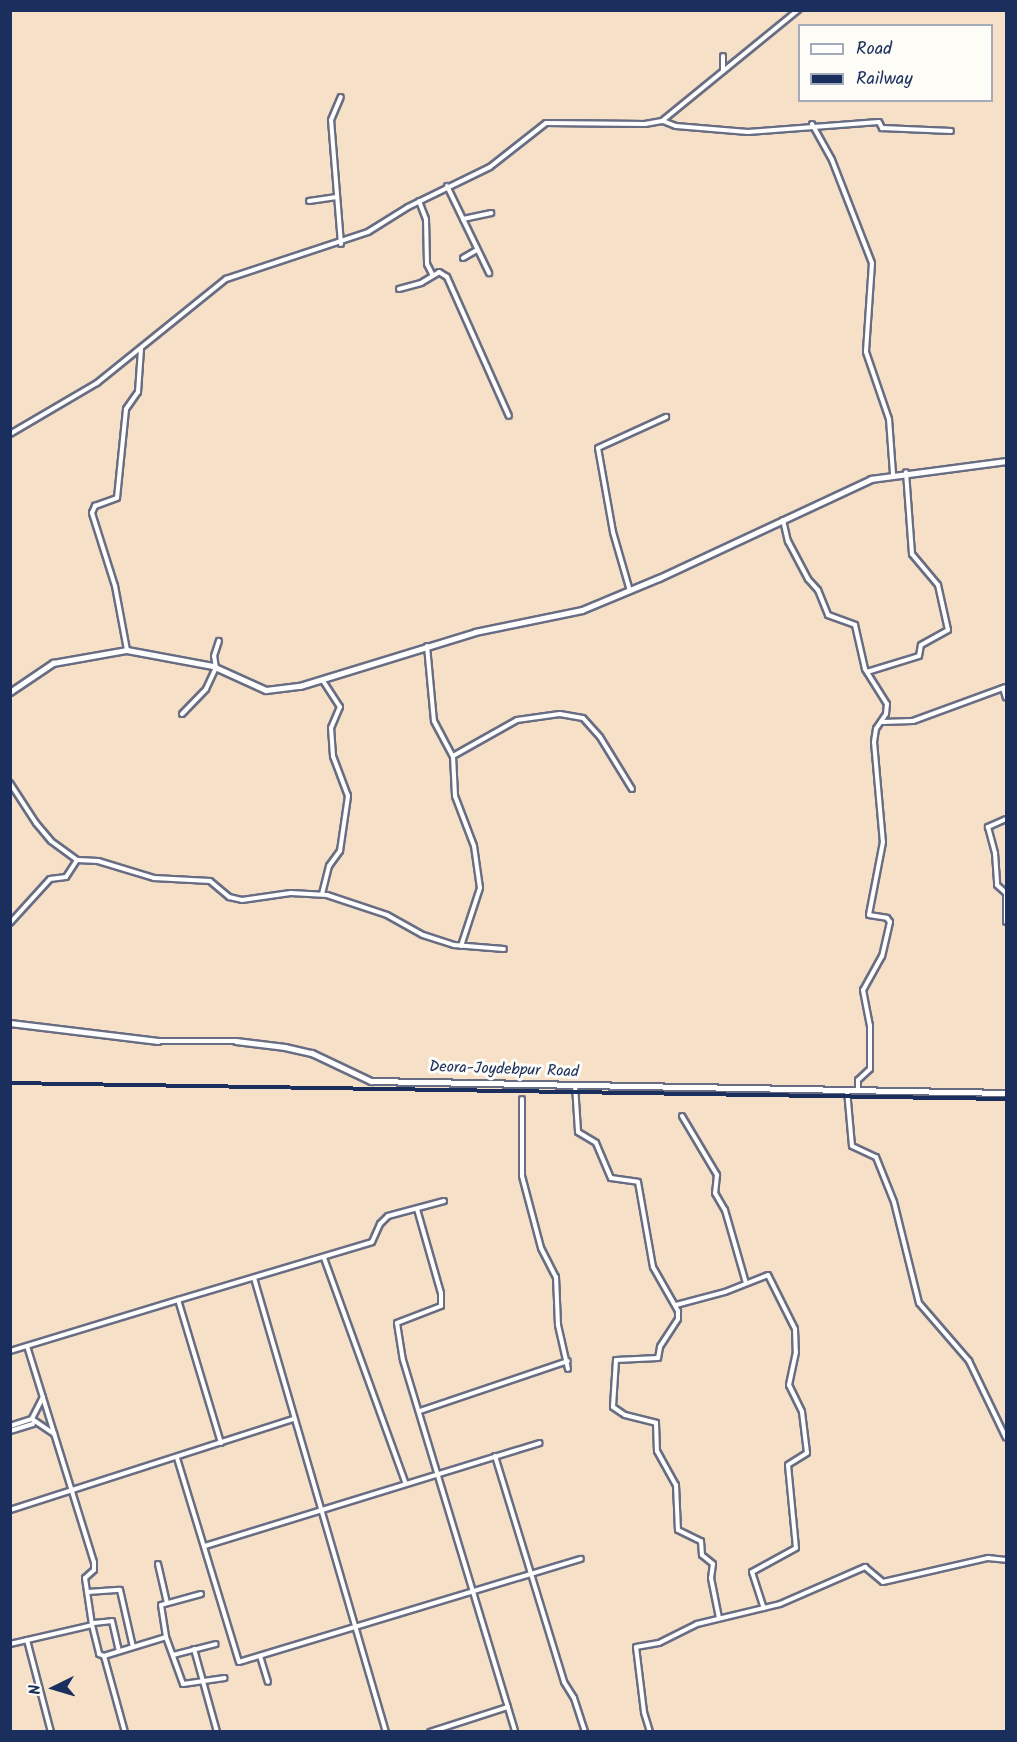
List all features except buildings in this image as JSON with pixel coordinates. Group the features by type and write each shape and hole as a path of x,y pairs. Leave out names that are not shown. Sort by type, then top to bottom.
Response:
{"street":[{"path":"662,121 798,10"},
{"path":"723,56 723,71"},
{"path":"340,244 331,120 341,97"},
{"path":"10,434 97,383 226,279 294,254 340,244 447,186 490,167 546,123 662,121 676,126 748,132 812,124 879,122 882,128 951,131"},
{"path":"812,124 836,169 872,263 866,352 889,419 893,474"},
{"path":"447,186 489,273"},
{"path":"309,201 337,197"},
{"path":"419,201 426,219 427,264 432,274"},
{"path":"463,219 491,213"},
{"path":"463,258 477,250"},
{"path":"399,289 421,284 432,274 439,272 447,277 509,416"},
{"path":"128,650 115,586 92,513 95,506 117,498 126,409 138,392 141,349"},
{"path":"630,591 611,522 598,448 666,417"},
{"path":"10,692 53,663 128,650 216,668 266,690 323,681 427,646 561,615 630,591 865,481 906,472 1006,461"},
{"path":"867,672 919,656 921,645 948,630 938,585 912,554 906,472"},
{"path":"783,519 788,541 808,579 818,590 828,615 855,625 867,672 884,694 887,704 882,722 876,729 874,742 883,842 869,915 887,918 890,922 882,956 864,990 870,1025 870,1070 858,1080 858,1089"},
{"path":"182,714 206,689 216,668 214,656 219,641"},
{"path":"427,646 434,721 453,756 455,796 474,846 480,888 461,946"},
{"path":"322,894 329,866 340,850 348,807 348,796 333,756 331,728 340,707 323,681"},
{"path":"882,722 913,720 1005,688 1006,698"},
{"path":"453,756 517,720 560,714 583,718 600,737 632,789"},
{"path":"10,783 36,823 51,841 77,860 98,861 154,878 210,881 229,897 242,900 291,893 322,894 387,915 423,935 461,946 504,949"},
{"path":"1006,819 988,827 995,853 997,885 1006,893 1006,921"},
{"path":"10,923 50,879 66,877 77,860"},
{"name":"Deora-Joydebpur Road","path":"10,1023 158,1041 236,1041 285,1047 312,1053 371,1081 1006,1093"},
{"path":"575,1085 578,1132 596,1143 611,1178 638,1182 653,1267 676,1305 678,1319 660,1347 658,1358 616,1360 612,1404 625,1415 656,1423 657,1451 677,1491 678,1530 701,1540 702,1555 713,1564 711,1578 718,1618"},
{"path":"847,1089 852,1146 876,1157 894,1202 919,1303 961,1347 989,1396 1006,1438"},
{"path":"522,1099 522,1176 541,1248 556,1277 558,1325 568,1369"},
{"path":"682,1116 717,1175 715,1193 725,1210 746,1283"},
{"path":"10,1351 372,1242 380,1224 388,1216 444,1201"},
{"path":"417,1209 441,1299 439,1308 397,1323 420,1412 515,1731"},
{"path":"324,1258 406,1484"},
{"path":"676,1305 768,1275 789,1310 797,1344 789,1384 802,1412 807,1440 806,1455 788,1465 796,1548 752,1572 764,1608"},
{"path":"254,1278 293,1419 386,1731"},
{"path":"178,1300 221,1443"},
{"path":"27,1346 94,1562 94,1570 85,1576 99,1654 104,1656 166,1637"},
{"path":"420,1412 568,1361"},
{"path":"10,1431 33,1421 43,1397"},
{"path":"10,1510 293,1419"},
{"path":"10,1426 33,1421 54,1435"},
{"path":"204,1546 539,1443"},
{"path":"495,1456 564,1682 574,1698 585,1731"},
{"path":"177,1458 239,1662 581,1559"},
{"path":"650,1731 634,1649 659,1643 679,1630 718,1618 764,1608 842,1580 865,1567 883,1582 988,1558 1006,1560"},
{"path":"158,1564 167,1602"},
{"path":"88,1592 120,1590 133,1647"},
{"path":"201,1594 167,1602 160,1609 166,1637 183,1684 204,1684 225,1678"},
{"path":"10,1644 107,1619 112,1622 119,1652"},
{"path":"27,1640 51,1731"},
{"path":"173,1655 216,1644"},
{"path":"194,1650 217,1731"},
{"path":"104,1656 125,1731"},
{"path":"260,1656 268,1682"},
{"path":"430,1731 508,1707"}],"railway":[{"path":"10,1083 1006,1099"}]}
